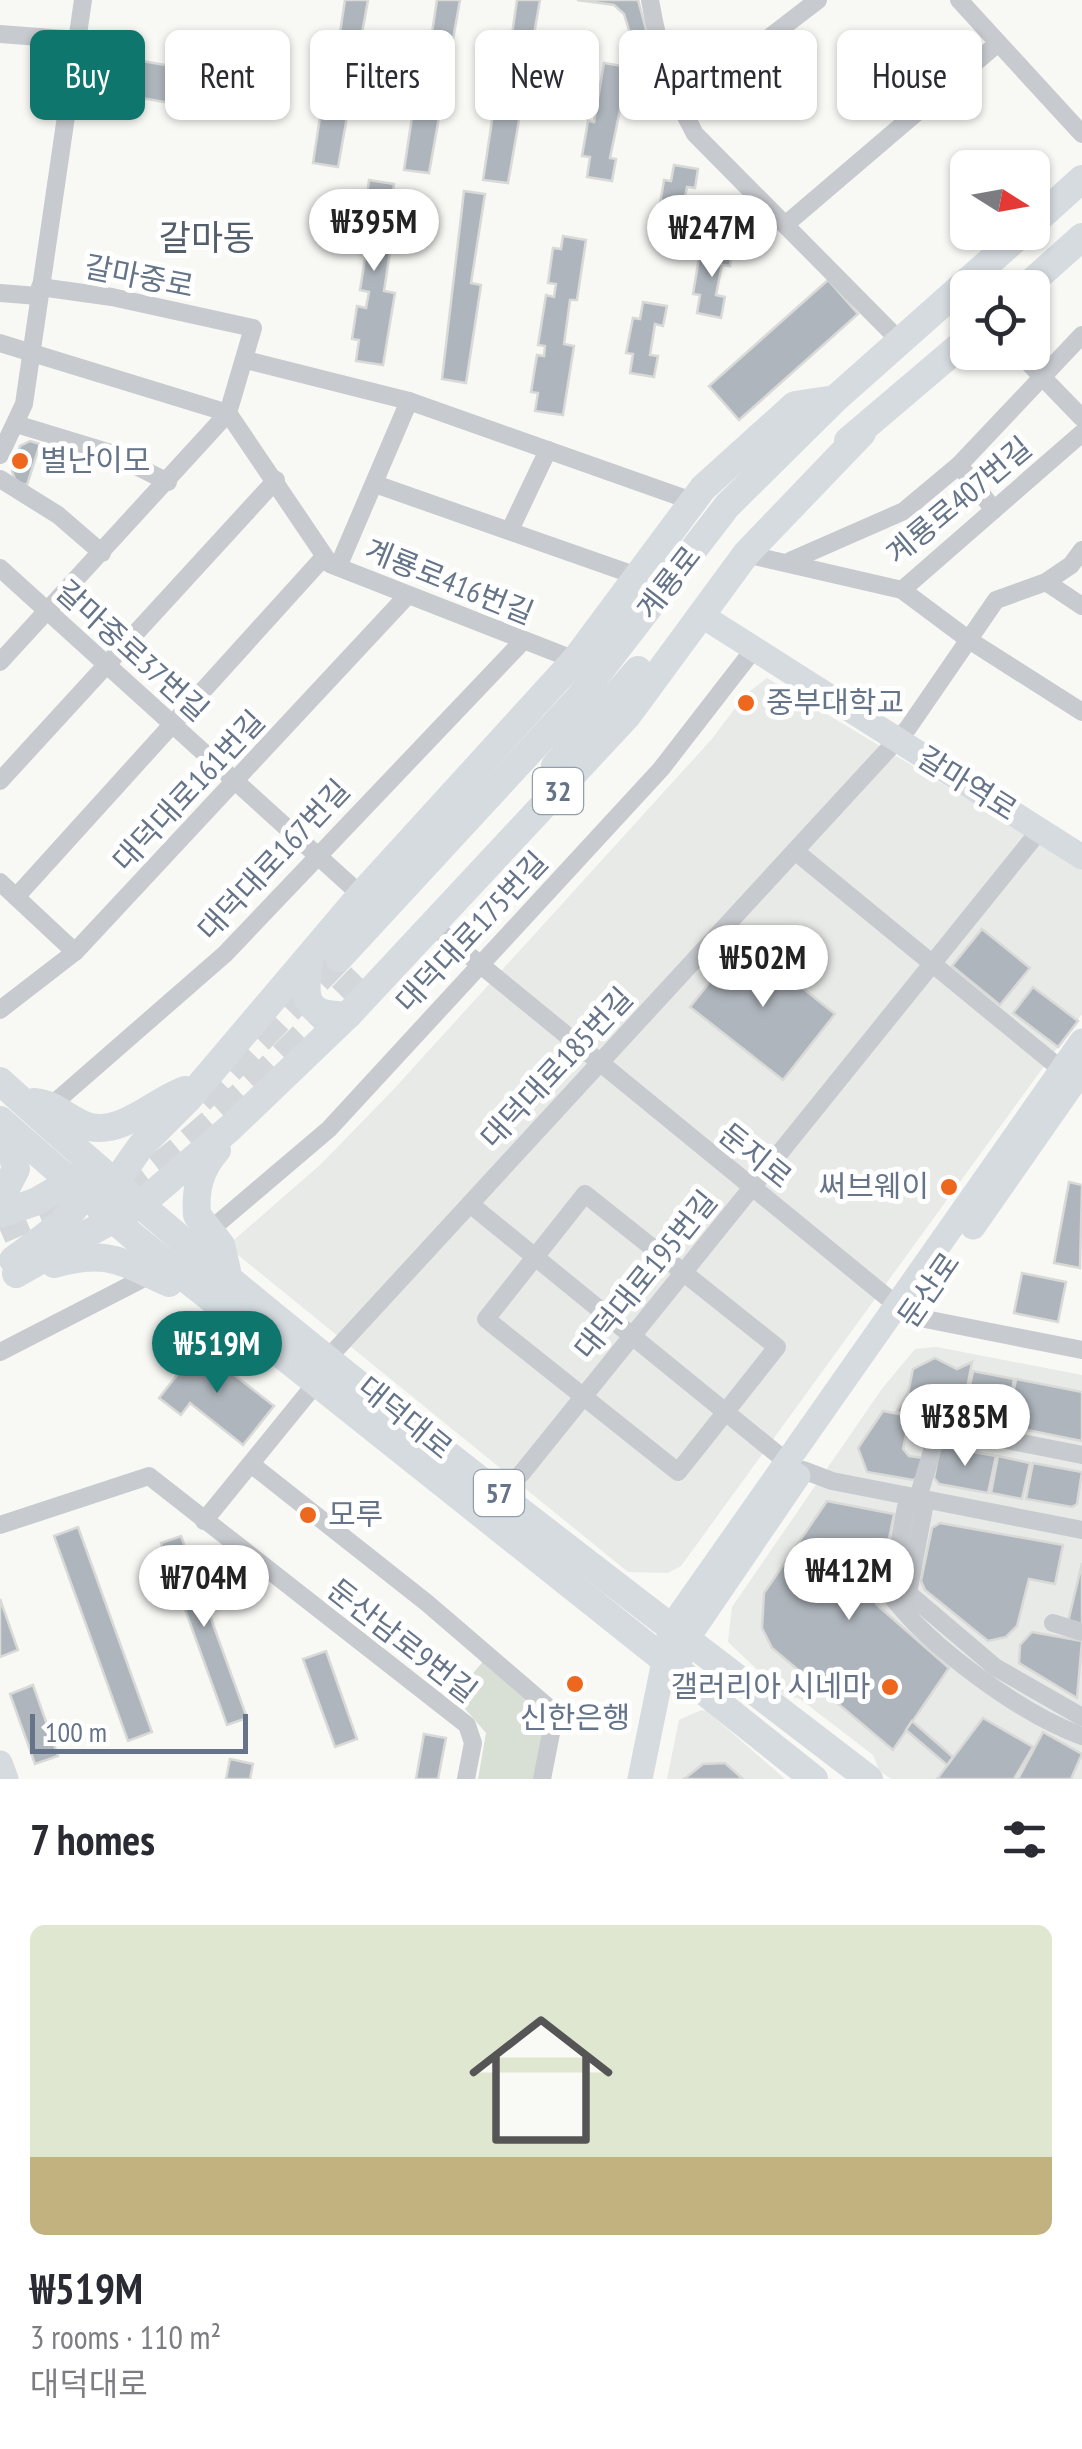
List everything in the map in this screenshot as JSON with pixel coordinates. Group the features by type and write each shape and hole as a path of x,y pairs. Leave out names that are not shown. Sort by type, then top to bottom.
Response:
{"main road":[{"path":"1050,208 1082,179"},
{"path":"1045,270 1082,237"},
{"name":"계룡로","path":"339,958 579,698 726,506 835,399 1004,250"},
{"name":"계룡로","path":"361,977 618,697 764,510 816,459 862,433 950,355"},
{"name":"32","path":"105,1175 241,1039 361,895 575,660 692,501 795,405 835,399"},
{"name":"32","path":"5,1275 142,1203 230,1128 348,1016 627,716 746,554 862,433"},
{"path":"310,956 305,990 312,1007 321,1015 348,1016"},
{"path":"0,1214 76,1190 105,1175 141,1146 241,1039"},
{"name":"대덕대로","path":"0,1080 105,1175 228,1274 323,1370 671,1664 814,1779"},
{"path":"22,1101 54,1104 73,1120 92,1127 108,1127 188,1088"},
{"path":"0,1200 16,1169 1,1123"},
{"name":"대덕대로","path":"1,1123 192,1285 323,1370 869,1779"},
{"path":"228,1274 221,1245 196,1214 199,1180 230,1128"},
{"path":"105,1175 114,1221"},
{"path":"5,1275 52,1230 76,1190"},
{"path":"5,1275 87,1257 130,1262 166,1282 192,1285"}],"street":[{"name":"갈마중로","path":"80,30 84,0"},
{"path":"650,0 655,30"},
{"path":"779,30 818,0"},
{"path":"968,3 998,44 1082,134"},
{"path":"0,34 30,36"},
{"path":"786,226 998,44"},
{"name":"갈마중로","path":"0,456 24,404 66,120"},
{"path":"688,120 695,134 902,342"},
{"name":"갈마중로","path":"39,292 112,297 253,328 246,360"},
{"path":"0,294 39,292"},
{"path":"789,561 904,511 959,465 1082,334"},
{"path":"0,343 228,413"},
{"path":"0,662 228,413 246,360 409,402 692,501"},
{"path":"1036,370 1082,418"},
{"path":"16,898 172,724 331,562 375,484 409,402"},
{"name":"계룡로416번길","path":"228,413 331,562 406,597 575,660"},
{"path":"16,424 108,452 168,482"},
{"name":"계룡로407번길","path":"746,554 902,590 1082,434"},
{"path":"510,530 548,450"},
{"path":"959,465 994,510"},
{"path":"0,479 58,515 102,553"},
{"path":"0,781 276,480"},
{"name":"계룡로","path":"375,484 638,576"},
{"path":"1082,550 1071,565 1046,582 1082,606"},
{"name":"갈마중로37번길","path":"0,568 318,852 361,895"},
{"name":"대덕대로185번길","path":"204,1521 323,1370 470,1204 902,734 996,600 1046,582"},
{"path":"902,590 969,640 1082,712"},
{"name":"대덕대로161번길","path":"0,1010 75,952 406,597"},
{"name":"갈마역로","path":"706,608 754,649 1082,840"},
{"name":"갈마역로","path":"706,608 902,734 1082,857"},
{"name":"대덕대로167번길","path":"54,1104 225,954 523,641"},
{"name":"대덕대로175번길","path":"209,1232 329,1129 662,769 754,649"},
{"name":"대덕대로195번길","path":"521,1474 1040,830"},
{"path":"794,850 932,964 1072,1070"},
{"path":"0,882 75,952"},
{"name":"둔지로","path":"432,926 598,1065 905,1310 1082,1350"},
{"name":"둔산로","path":"640,1779 679,1633 1072,1070 1082,1041"},
{"path":"585,1194 683,1272 777,1347 678,1472 486,1319 585,1194"},
{"path":"470,1204 795,1466 832,1482 1082,1530"},
{"path":"0,1352 154,1274"},
{"path":"1082,1455 946,1428 936,1434 918,1498 906,1507 890,1594 903,1612 985,1680 1082,1736"},
{"path":"251,1464 427,1603 556,1712 542,1779"},
{"name":"둔산남로9번길","path":"0,1525 143,1475 467,1726 473,1744 466,1779"},
{"path":"918,1498 924,1508 908,1593 996,1667 1082,1717"},
{"path":"1053,1623 1082,1632"},
{"name":"둔산로","path":"656,1779 671,1664"},
{"path":"0,1763 6,1779"}],"shaded area":[{"path":"767,678 1082,868 1082,1014 681,1566 668,1573 628,1572 227,1246 321,1164 393,1090 711,740 746,694"},
{"path":"937,1347 1082,1375 1082,1779 891,1779 879,1770 873,1755 800,1699 784,1695 728,1642 732,1607 881,1390 915,1349"},
{"path":"485,1659 554,1717 543,1779 478,1779 486,1733 454,1696"},
{"path":"707,1711 785,1779 667,1779 679,1720"}],"building":[{"path":"345,0 368,0 363,30 340,30"},
{"path":"437,0 460,0 455,30 432,30"},
{"path":"517,0 540,0 535,30 513,30"},
{"path":"577,0 638,0 646,30 629,30 624,14 614,5"},
{"path":"145,62 165,65 165,102 145,99"},
{"path":"604,63 619,65 619,115 610,158 616,159 612,181 587,177 590,157 582,156 588,121 599,120"},
{"path":"320,120 346,120 338,167 313,163"},
{"path":"412,120 438,120 429,173 404,170"},
{"path":"492,120 519,120 508,183 483,180"},
{"path":"674,165 698,169 695,188 687,187 681,217 689,219 686,240 661,236 664,217 658,216 664,180 671,181"},
{"path":"369,180 394,184 385,244 391,245 384,291 395,293 383,365 356,361 359,340 352,339 357,306 366,308 369,292 360,290 367,246 360,245 363,229 355,228 360,195 367,196"},
{"path":"464,191 485,194 471,283 481,285 466,383 442,379"},
{"path":"563,236 586,240 577,300 570,300 564,344 574,346 563,415 535,411 538,393 531,392 537,355 544,356 545,346 538,345 546,295 554,297 556,284 548,283 553,248 561,249"},
{"path":"709,243 733,247 730,266 722,265 716,295 725,297 721,318 697,313 700,295 693,294 699,258 706,259"},
{"path":"828,280 858,314 739,420 709,386"},
{"path":"643,302 667,306 663,326 655,324 650,355 658,356 654,377 630,373 633,354 626,353 633,318 640,319"},
{"path":"30,441 40,444 27,485 16,482 12,471 20,446"},
{"path":"982,929 1030,968 1000,1005 952,966"},
{"path":"743,940 835,1014 783,1080 690,1007"},
{"path":"1033,987 1078,1021 1058,1047 1013,1013"},
{"path":"1069,1182 1082,1185 1080,1268 1054,1263"},
{"path":"1022,1273 1066,1282 1058,1322 1014,1313"},
{"path":"199,1347 274,1406 243,1445 190,1403 181,1415 159,1398"},
{"path":"935,1358 957,1369 972,1362 963,1410 951,1409 934,1418 896,1412 908,1393 913,1369"},
{"path":"973,1371 1014,1379 1008,1413 966,1405"},
{"path":"1016,1379 1082,1392 1082,1441 1007,1426"},
{"path":"883,1411 910,1416 903,1449 909,1456 924,1458 921,1475 913,1480 867,1472 858,1448"},
{"path":"940,1446 996,1456 988,1493 939,1484 934,1478"},
{"path":"998,1456 1030,1463 1022,1499 991,1493"},
{"path":"1033,1463 1082,1472 1077,1504 1072,1507 1026,1499"},
{"path":"827,1501 894,1514 876,1604 949,1668 893,1750 772,1648 762,1628 764,1593"},
{"path":"940,1523 1063,1545 1055,1584 1029,1579 1017,1626 1006,1637 988,1641 925,1590 921,1581 932,1528"},
{"path":"78,1527 152,1732 128,1741 54,1536"},
{"path":"181,1536 247,1718 227,1725 161,1543"},
{"path":"1082,1563 1082,1624 1068,1622"},
{"path":"0,1599 18,1650 0,1657"},
{"path":"1032,1632 1082,1641 1077,1698 1019,1663 1020,1645"},
{"path":"326,1651 357,1739 335,1747 303,1659"},
{"path":"33,1685 58,1756 35,1764 10,1694"},
{"path":"983,1718 1033,1747 1014,1779 937,1779"},
{"path":"912,1721 953,1757 947,1765 906,1730"},
{"path":"1043,1732 1082,1754 1071,1779 1018,1779"},
{"path":"424,1734 446,1738 438,1779 416,1779"},
{"path":"230,1759 253,1764 250,1779 226,1779"},
{"path":"725,1763 743,1779 684,1779 703,1764"}],"tunnel":[{"path":"200,1100 339,958"},
{"path":"51,1235 133,1186 215,1120 361,977"},
{"path":"0,1230 90,1191"}],"place":[{"name":"별난이모","path":"20,461"},
{"name":"중부대학교","path":"746,703"},
{"name":"써브웨이","path":"949,1187"},
{"name":"모루","path":"308,1515"},
{"name":"신한은행","path":"575,1684"},
{"name":"갤러리아 시네마","path":"890,1687"}],"district":[{"name":"갈마동","path":"207,238"}]}
